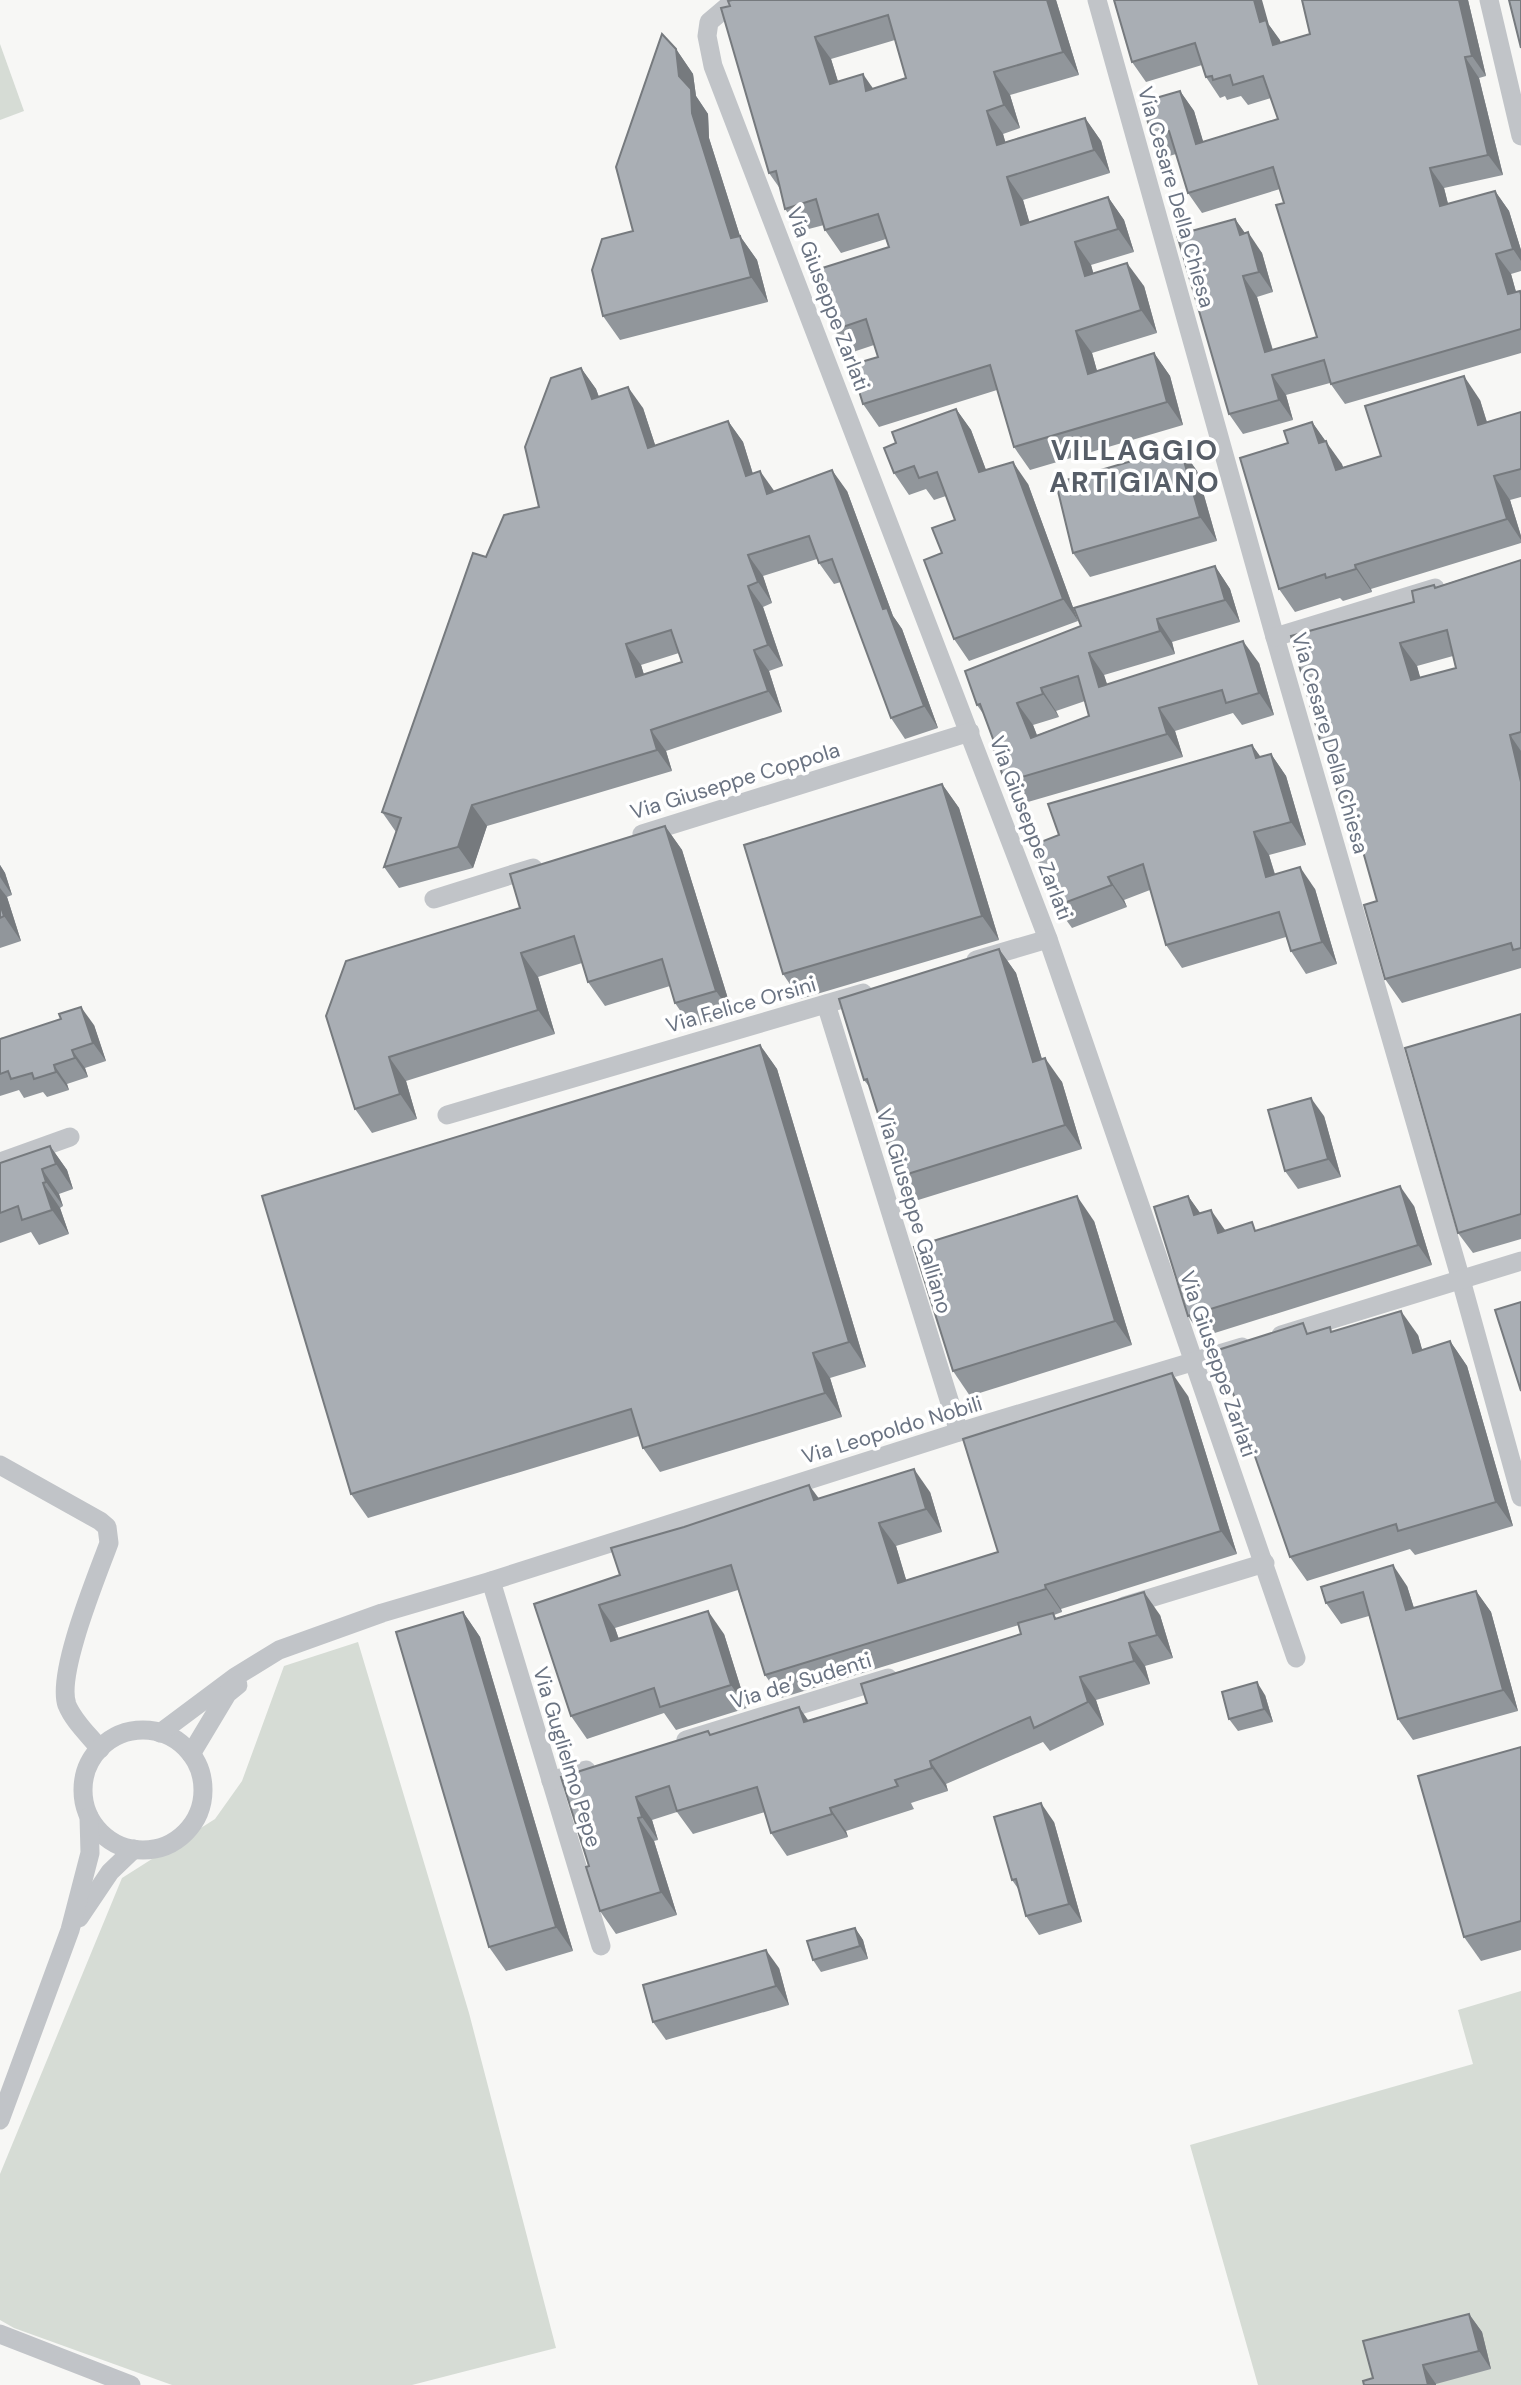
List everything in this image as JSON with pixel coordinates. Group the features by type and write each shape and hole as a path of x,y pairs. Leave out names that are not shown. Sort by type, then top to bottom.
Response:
{"street":[{"name":"Via Giuseppe Zarlati","path":"734,0 709,22 707,36 713,66 1048,939 1296,1658"},
{"name":"Via Cesare Della Chiesa","path":"1097,0 1275,637 1521,1497"},
{"path":"1489,0 1521,136"},
{"path":"1275,637 1456,581"},
{"name":"Via Giuseppe Coppola","path":"630,838 970,732"},
{"path":"434,899 552,863"},
{"path":"956,966 1048,939"},
{"name":"Via Felice Orsini","path":"447,1115 878,989"},
{"name":"Via Giuseppe Galliano","path":"825,1004 959,1432"},
{"path":"0,1162 70,1137"},
{"name":"Via Leopoldo Nobili","path":"160,1733 235,1677 279,1650 382,1613 959,1432 1521,1261"},
{"path":"0,1465 107,1527 109,1543 72,1645 66,1693 67,1704 77,1722 100,1749"},
{"path":"1106,1611 1265,1563"},
{"name":"Via Guglielmo Pepe","path":"491,1581 601,1946"},
{"name":"Via Leopoldo Nobili","path":"191,1754 227,1694 279,1650"},
{"name":"Via de’ Sudenti","path":"670,1745 908,1672"},
{"path":"0,2120 70,1930 90,1853 89,1817 83,1793 84,1781 93,1758 100,1749 134,1731 160,1733 182,1745 197,1764 203,1787 202,1799 194,1821 178,1838 168,1844 157,1848 134,1849 122,1846 103,1835 89,1817"},
{"path":"551,1781 604,1765"},
{"path":"70,1930 110,1872 134,1849"},
{"path":"0,2334 131,2385"}],"shaded area":[{"path":"0,44 24,111 0,120"},
{"path":"358,1642 469,2013 556,2348 412,2385 172,2385 14,2328 0,2320 0,2174 122,1878 215,1819 242,1781 284,1666"},
{"path":"1521,1991 1521,2385 1258,2385 1190,2145 1473,2064 1458,2010"}],"building":[{"path":"1047,0 1063,52 994,72 1004,105 987,111 997,145 1085,118 1094,150 1007,177 1021,225 1108,197 1118,229 1075,242 1085,276 1127,263 1141,310 1076,331 1088,374 1154,353 1167,402 1014,447 990,365 863,404 851,365 878,357 866,319 834,330 816,270 889,247 878,214 825,230 816,199 785,209 776,171 769,173 721,8 730,6 728,1","holes":["888,15 906,78 866,91 863,74 830,84 815,37"]},
{"path":"1114,0 1254,0 1260,22 1266,20 1273,45 1310,34 1302,0 1459,0 1472,56 1465,57 1488,155 1430,168 1440,206 1495,191 1513,249 1496,254 1508,294 1520,291 1521,329 1331,384 1324,360 1272,375 1279,400 1229,414 1177,235 1235,219 1240,235 1248,232 1259,272 1243,276 1265,352 1317,337 1276,205 1284,203 1273,167 1188,193 1169,131 1152,136 1142,102 1180,91 1196,144 1278,119 1263,76 1233,85 1230,75 1213,80 1212,76 1206,77 1195,43 1132,62"},
{"path":"1509,0 1521,0 1521,48"},
{"path":"662,34 676,49 679,76 691,89 692,113 731,238 740,236 751,277 603,316 592,270 602,239 633,231 616,167"},
{"path":"581,368 592,399 628,387 648,448 728,421 746,476 760,471 767,494 832,470 883,609 887,608 924,706 891,718 832,559 819,563 809,536 748,555 758,582 748,586 768,645 754,650 768,691 651,730 657,750 472,805 458,847 384,867 401,818 382,812 473,553 486,557 504,515 539,507 525,447 551,378","holes":["671,630 682,662 636,677 626,644"]},
{"path":"1464,376 1478,425 1521,412 1521,469 1494,476 1507,519 1355,565 1356,569 1326,578 1325,574 1279,589 1240,458 1288,443 1284,431 1312,422 1319,443 1326,441 1336,470 1381,456 1365,406"},
{"path":"956,409 979,472 1013,462 1063,599 954,639 924,560 942,553 932,528 955,520 937,472 919,478 914,466 894,473 884,448 896,443 892,432"},
{"path":"1180,447 1200,517 1073,553 1056,483"},
{"path":"1521,560 1521,732 1510,735 1521,782 1521,948 1513,950 1511,943 1385,979 1364,905 1377,901 1347,795 1339,797 1324,743 1321,744 1291,636 1414,602 1412,591 1434,585 1435,588","holes":["1447,630 1456,668 1411,680 1400,643"]},
{"path":"1215,566 1225,600 1157,619 1160,631 1089,653 1099,687 1243,641 1259,693 1226,703 1222,690 1159,708 1167,734 1005,782 993,748 996,747 965,671 1081,626 1074,608","holes":["1078,676 1089,716 1031,738 1017,703 1043,694 1041,688"]},
{"path":"1252,745 1256,758 1271,754 1291,822 1254,832 1266,877 1300,867 1322,942 1291,951 1279,912 1166,945 1143,864 1108,877 1112,885 1056,906 1033,845 1059,835 1048,804"},
{"path":"942,784 982,916 783,974 744,845"},
{"path":"665,826 716,991 675,1003 662,959 588,982 574,936 521,953 538,1010 389,1057 400,1094 355,1109 326,1016 346,961 520,908 510,874"},
{"path":"999,949 1033,1062 1045,1058 1065,1125 898,1177 839,999"},
{"path":"81,1007 93,1043 72,1050 75,1058 54,1065 56,1072 34,1079 32,1073 11,1079 8,1071 0,1074 0,1039 61,1019 59,1014"},
{"path":"1521,1014 1521,1214 1458,1233 1405,1048"},
{"path":"760,1045 849,1342 813,1353 825,1393 643,1448 631,1409 351,1494 262,1196"},
{"path":"1311,1098 1328,1159 1285,1171 1268,1110"},
{"path":"50,1146 56,1164 42,1169 46,1182 43,1183 52,1210 22,1220 18,1206 0,1213 0,1163"},
{"path":"1400,1186 1418,1245 1188,1316 1154,1207 1188,1196 1194,1215 1211,1210 1218,1233 1252,1222 1255,1231"},
{"path":"1077,1196 1115,1321 953,1371 914,1247"},
{"path":"1521,1302 1521,1391 1495,1310"},
{"path":"1401,1311 1413,1353 1450,1341 1496,1502 1398,1531 1396,1524 1290,1557 1218,1350 1303,1323 1307,1334 1330,1327 1331,1332"},
{"path":"1172,1373 1221,1531 1045,1585 1046,1589 765,1675 731,1565 599,1605 611,1641 708,1611 731,1685 660,1707 654,1688 571,1716 534,1604 620,1575 611,1548 684,1527 809,1485 814,1500 914,1469 926,1509 879,1523 898,1583 998,1552 963,1439"},
{"path":"1393,1565 1406,1610 1476,1591 1503,1690 1398,1719 1363,1592 1326,1603 1321,1587"},
{"path":"1144,1592 1157,1635 1129,1643 1134,1661 1080,1677 1088,1702 1034,1728 1030,1717 930,1761 932,1768 895,1780 898,1786 830,1808 832,1814 771,1833 757,1787 677,1811 669,1786 636,1797 642,1817 638,1818 661,1892 600,1911 561,1777 708,1731 710,1735 799,1707 804,1722 867,1703 861,1684 1021,1634 1018,1623 1053,1613 1055,1619"},
{"path":"463,1612 556,1927 489,1947 396,1632"},
{"path":"1257,1682 1264,1709 1229,1719 1222,1692"},
{"path":"1521,1747 1521,1921 1464,1937 1418,1776"},
{"path":"1041,1803 1069,1904 1026,1916 1016,1879 1012,1880 994,1817"},
{"path":"855,1928 860,1946 813,1960 807,1941"},
{"path":"766,1950 776,1986 653,2022 643,1985"},
{"path":"1469,2314 1479,2351 1423,2365 1428,2385 1364,2385 1363,2381 1373,2378 1363,2341"}],"district":[{"name":"VILLAGGIO ARTIGIANO","path":"1135,466"}]}
